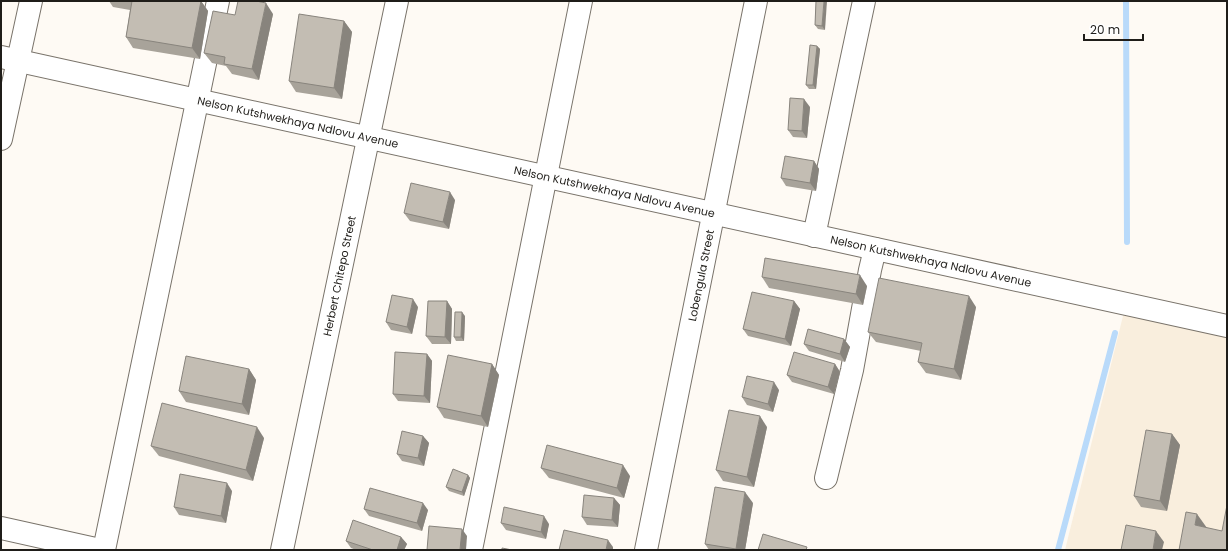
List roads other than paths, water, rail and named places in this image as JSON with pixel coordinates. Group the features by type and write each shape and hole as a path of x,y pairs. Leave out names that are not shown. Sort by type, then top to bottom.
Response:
{"street":[{"path":"1,139 9,59 31,1"},
{"path":"104,550 218,1"},
{"name":"Herbert Chitepo Street","path":"282,550 397,1"},
{"path":"471,550 581,1"},
{"name":"Lobengula Street","path":"646,550 756,1"},
{"path":"814,236 864,1"},
{"name":"Nelson Kutshwekhaya Ndlovu Avenue","path":"9,59 1227,326"},
{"path":"826,478 852,370 875,249"},
{"path":"1,528 100,550"}],"waterway":[{"path":"1126,1 1127,242"},
{"path":"1058,550 1115,333"}]}
